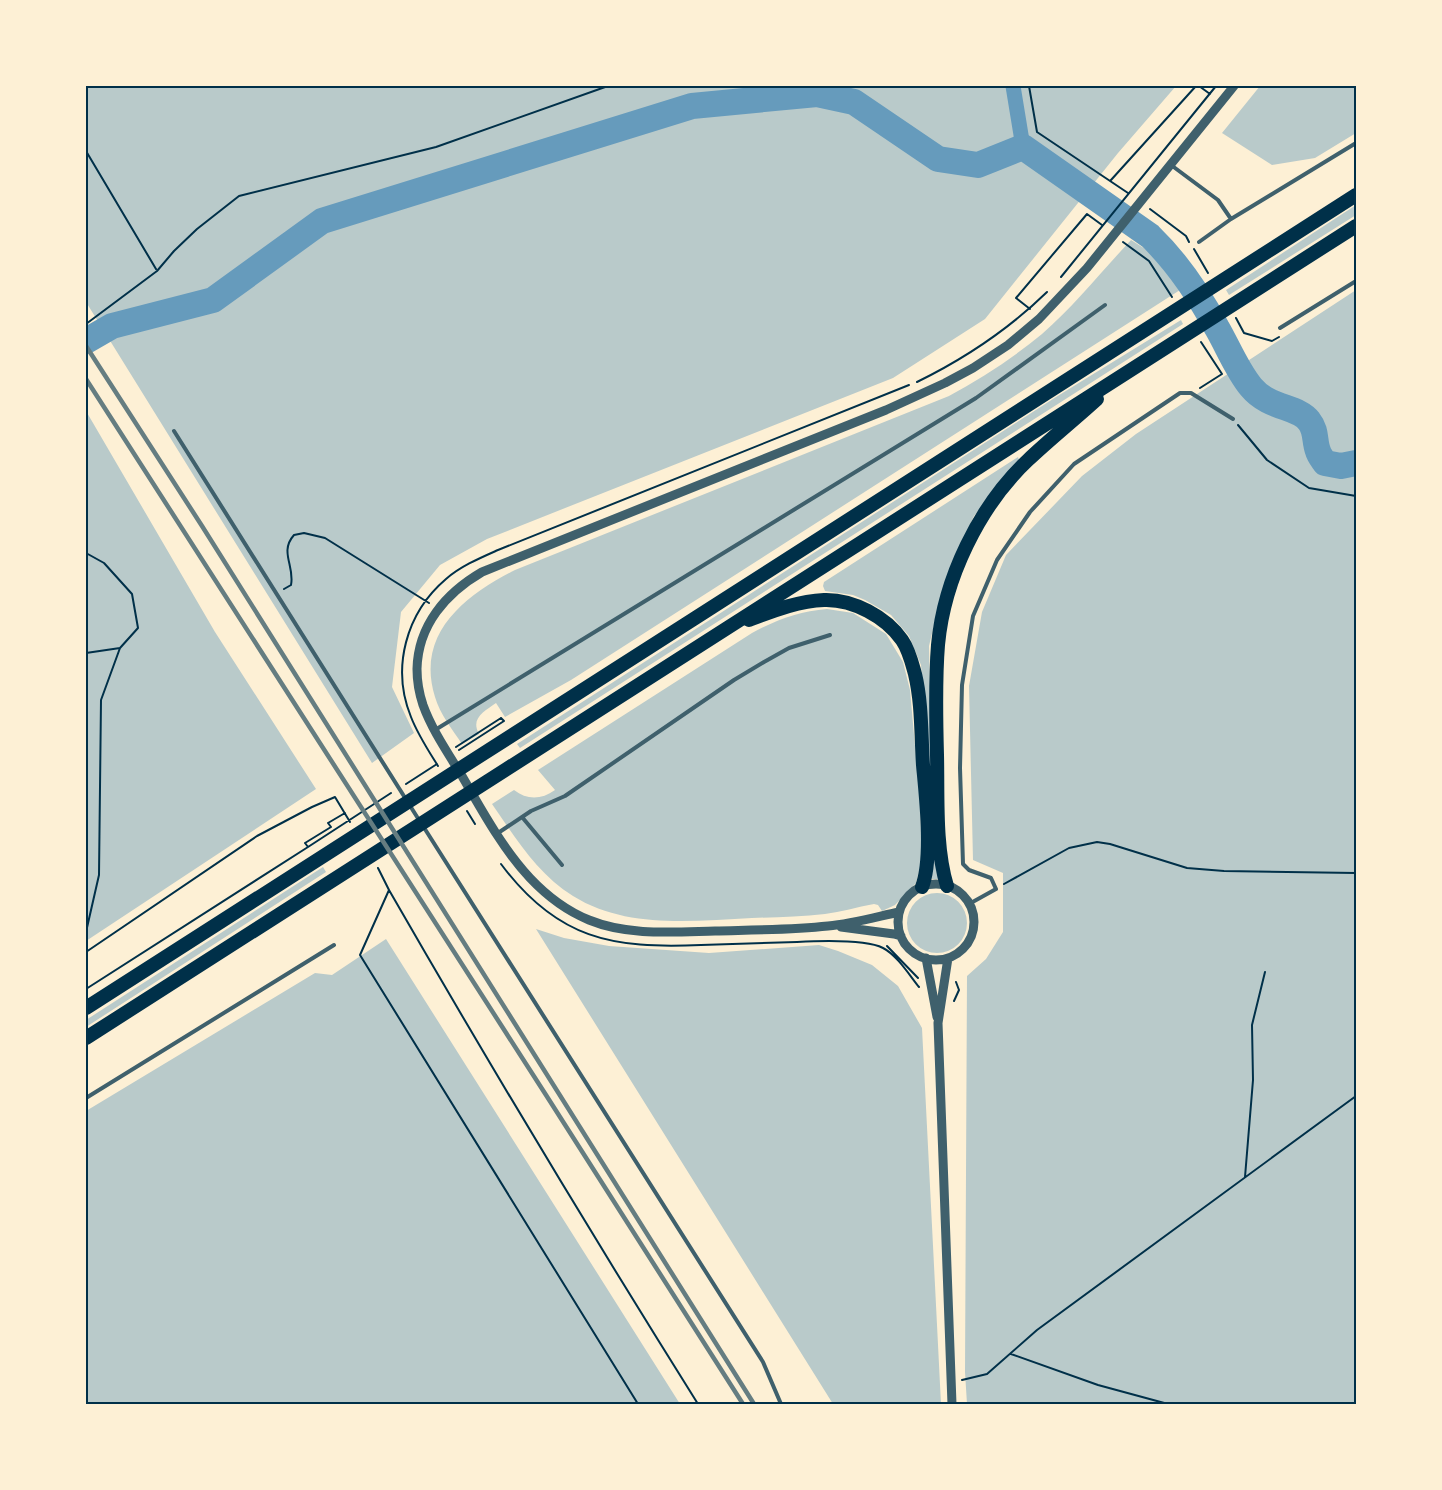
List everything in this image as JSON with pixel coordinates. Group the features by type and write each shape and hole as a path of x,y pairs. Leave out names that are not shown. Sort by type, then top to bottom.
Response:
{"highway":[{"path":"86,1008 1356,195"},
{"path":"86,1038 1356,226"},
{"path":"947,886 939,831 936,693 941,625 954,579 978,526 1009,481 1028,460 1069,426 1120,377"},
{"path":"730,626 799,604 832,600 857,607 878,617 888,624 903,641 912,665 917,689 927,822 927,867 922,887"}],"street":[{"path":"899,912 829,926 677,932 627,929 597,923 570,910 542,890 521,867 435,730 422,702 417,667 424,635 438,608 459,586 482,572 875,414 945,384 989,358 1021,334 1072,285 1234,86"},
{"path":"935,884 947,886 963,896 969,904 974,922 969,940 957,954 948,958 937,960 915,954 901,936 898,924 899,912 908,897 922,887 935,884"},
{"path":"829,926 901,936"},
{"path":"926,958 938,1023 952,1404"},
{"path":"938,1023 948,958"}],"lane":[{"path":"1198,242 1231,219 1356,143"},
{"path":"1171,164 1218,200 1231,219"},
{"path":"1280,328 1356,281"},
{"path":"435,730 976,398 1105,305"},
{"path":"969,904 996,889 991,878 969,870 963,864 960,768 962,685 973,616 998,560 1030,512 1074,464 1180,393 1191,393 1233,419"},
{"path":"174,431 763,1362 781,1404"},
{"path":"498,833 522,817 565,796 734,680 764,662 789,648 830,635"},
{"path":"522,817 562,865"},
{"path":"86,1098 333,945"}],"path":[{"path":"86,324 157,271 174,250 239,196 436,147 608,86"},
{"path":"1029,86 1037,132 1111,180 1198,86 1210,94"},
{"path":"1097,232 1216,86"},
{"path":"86,151 157,271"},
{"path":"1030,309 1016,298 1087,214"},
{"path":"1233,419 1267,460 1309,488 1356,496"},
{"path":"277,594 291,585 292,576 286,552 288,542 294,535 304,533 326,538 385,577 438,608"},
{"path":"86,553 104,562 132,594 138,628 120,648 101,700 99,875 86,932"},
{"path":"86,653 120,648"},
{"path":"454,747 501,718 504,721 491,730"},
{"path":"86,952 257,836 312,807 335,797 350,823"},
{"path":"308,847 305,843 331,827 328,823 345,813"},
{"path":"86,989 322,838"},
{"path":"996,889 1069,848 1096,842 1110,844 1187,868 1224,871 1356,873"},
{"path":"374,861 481,1049 617,1275 698,1404"},
{"path":"389,890 360,955 638,1404"},
{"path":"881,944 892,950 921,980 929,980"},
{"path":"1245,1177 1253,1080 1252,1025 1265,972"},
{"path":"951,1383 987,1374 1047,1323 1356,1096"},
{"path":"1011,1354 1098,1385 1168,1404"}],"shaded area":[{"path":"86,86 1176,86 1118,153 985,319 893,378 487,539 440,565 401,612 392,687 414,733 372,763 86,302"},
{"path":"1260,86 1356,86 1356,133 1315,158 1272,165 1222,133"},
{"path":"1356,205 1356,215 1229,295 1226,290"},
{"path":"1131,240 1150,252 1180,290 571,680 505,717 496,703 483,712 478,719 476,724 479,734 462,744 443,715 435,697 431,674 432,654 439,635 449,619 479,591 515,570 949,396 997,367 1042,334 1077,300"},
{"path":"1356,290 1356,1404 967,1404 965,1372 967,976 986,959 1003,932 1003,873 973,860 969,686 982,612 1006,555 1082,476 1136,434"},
{"path":"1181,320 1183,324 520,748 517,744 1056,397"},
{"path":"86,411 215,632 316,789 86,941"},
{"path":"1018,457 1019,460 974,516 939,604 929,646 932,782 938,879 932,879 927,729 921,665 909,636 891,615 853,595 825,591 823,586 824,582"},
{"path":"827,609 853,613 886,634 903,662 910,690 920,802 922,860 916,883 895,905 882,911 878,905 874,904 816,915 683,921 615,914 593,907 573,896 548,877 518,842 492,804 514,790 524,796 534,798 550,793 555,790 538,770 752,633 788,617"},
{"path":"323,867 326,872 86,1027 86,1020"},
{"path":"931,893 943,893 954,898 962,906 967,923 965,935 954,948 943,953 931,953 920,948 912,940 907,929 907,917 912,906 920,898"},
{"path":"536,929 564,938 609,946 709,953 819,945 872,965 898,986 922,1028 941,1404 833,1404"},
{"path":"386,939 680,1404 86,1404 86,1111 315,973 332,975"}],"waterway":[{"path":"1013,86 1023,147"},
{"path":"86,341 112,326 213,300 322,221 692,106 817,94 854,102 938,159 978,165 1023,147 1150,236 1195,291 1251,387 1266,399 1298,412 1309,421 1319,453 1325,463 1341,466 1356,463"}],"railway":[{"path":"86,346 202,526 754,1404"},
{"path":"86,379 743,1404"}]}
